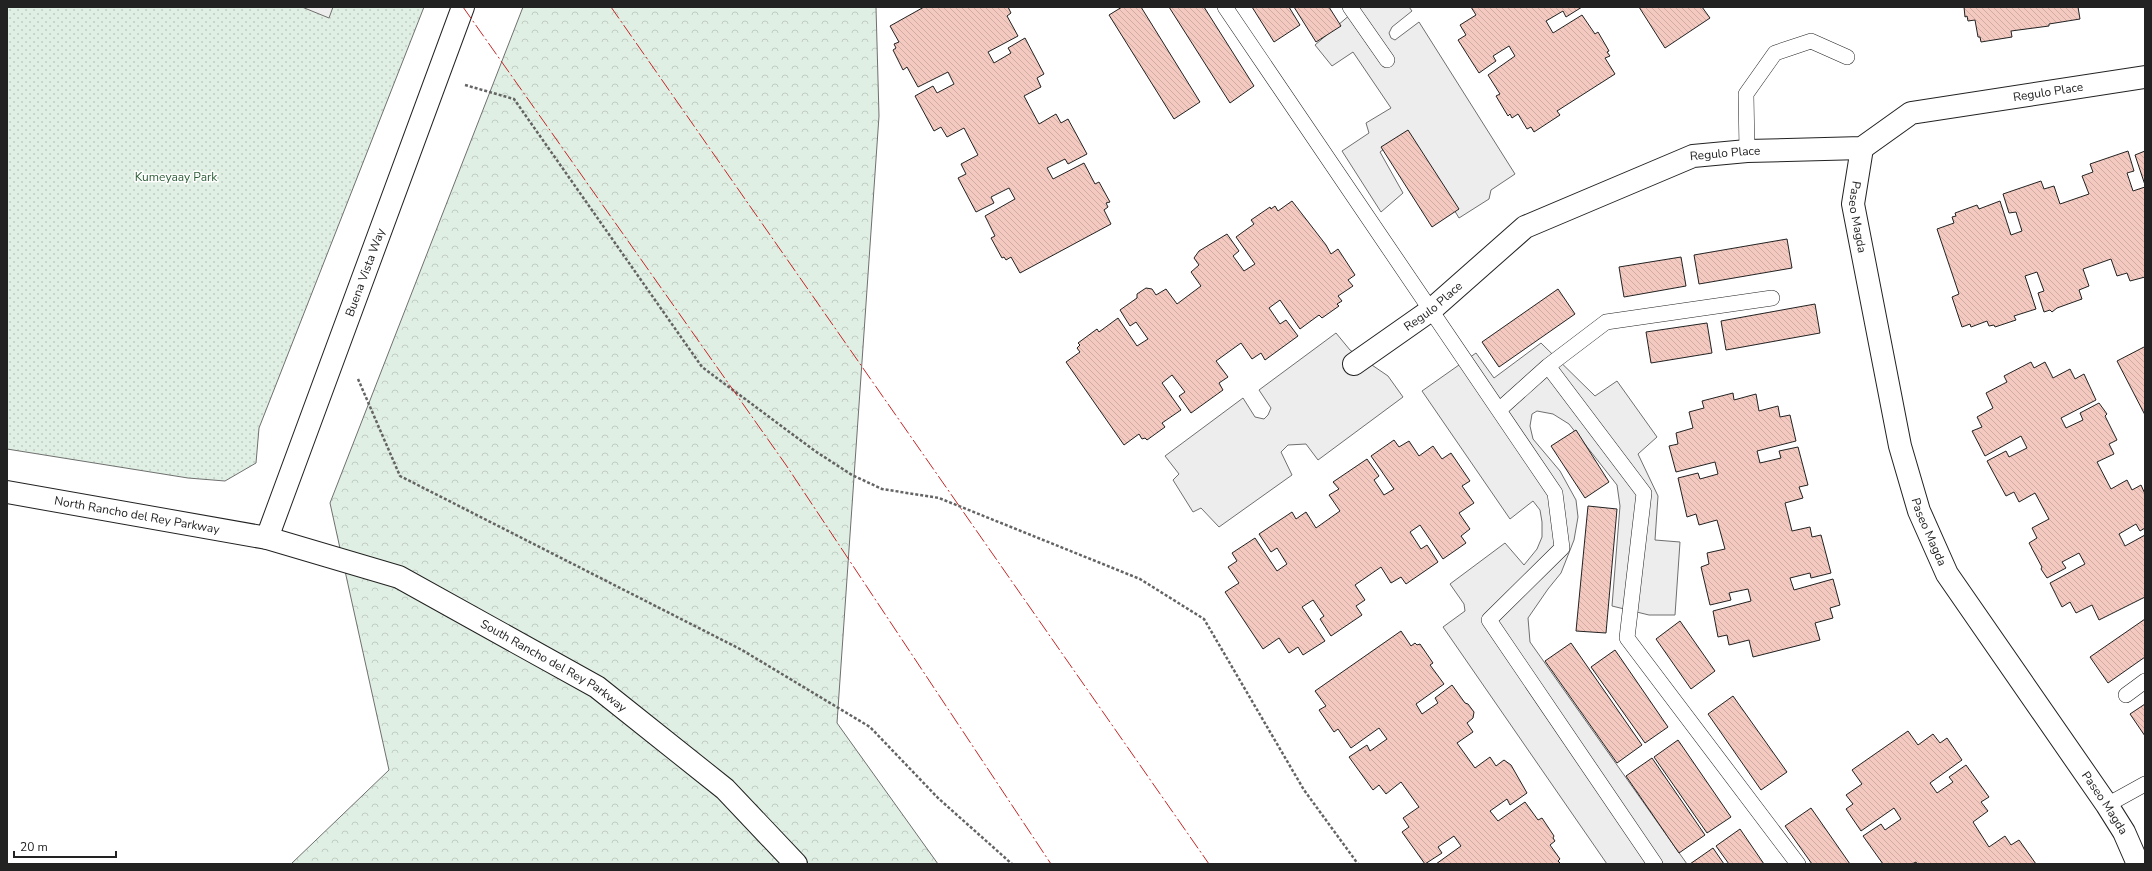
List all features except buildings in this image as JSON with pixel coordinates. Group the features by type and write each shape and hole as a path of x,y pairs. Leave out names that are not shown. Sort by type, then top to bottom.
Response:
{"street":[{"name":"Buena Vista Way","path":"267,538 463,7"},
{"name":"Regulo Place","path":"1354,364 1431,310 1525,227 1693,156 1747,151 1862,148 1911,113 2145,77"},
{"name":"Paseo Magda","path":"1862,148 1853,204 1900,446 1919,511 1946,574 2107,805 2124,832 2138,864"},
{"name":"North Rancho del Rey Parkway","path":"7,492 267,538"},
{"name":"South Rancho del Rey Parkway","path":"267,538 399,577 597,687 725,789 796,864"}],"lane":[{"path":"1225,7 1556,493 1562,548 1489,620 1655,864"},
{"path":"1350,7 1387,60"},
{"path":"1747,151 1746,94 1775,53 1811,41 1847,57"},
{"path":"1499,410 1548,366 1606,322 1772,298"},
{"path":"1548,366 1644,493 1627,638 1798,864"},
{"path":"2126,695 2145,681"},
{"path":"2107,805 2145,784"}],"path":[{"path":"436,77 514,99 702,367 815,451 852,475 882,489 939,498 1140,579 1204,619 1304,790 1358,864"},
{"path":"340,338 400,476 742,650 870,727 938,798 1012,864"}],"green space":[{"name":"Kumeyaay Park","path":"7,7 424,7 259,428 256,463 225,481 188,478 7,449"},
{"path":"523,7 876,7 879,116 837,723 938,864 291,864 389,770 330,503"}],"shaded area":[{"path":"302,7 333,7 329,18"},
{"path":"1359,7 1409,7 1412,11 1392,27 1389,33 1391,38 1395,40 1419,22 1515,174 1491,190 1489,199 1459,218 1407,132 1380,152 1403,193 1381,212 1342,151 1369,133 1366,123 1391,108 1353,52 1332,66 1315,45"},
{"path":"1336,333 1350,350 1388,376 1403,397 1318,460 1306,444 1288,445 1281,452 1292,475 1219,527 1201,508 1193,512 1173,480 1179,474 1165,456 1243,398 1255,417 1264,419 1268,415 1271,408 1259,390"},
{"path":"1541,343 1595,396 1617,381 1657,437 1638,454 1658,496 1655,540 1680,542 1675,615 1649,615 1612,606 1620,506 1617,485 1569,424 1553,414 1537,411 1532,414 1530,426 1533,439 1560,471 1576,500 1578,517 1574,540 1561,573 1528,618 1530,642 1687,864 1607,864 1443,627 1465,611 1464,604 1450,584 1505,543 1524,565 1537,549 1542,537 1542,522 1540,510 1533,501 1510,519 1422,391 1476,353 1494,378"}],"power":[{"path":"463,7 786,465 1051,864"},
{"path":"611,7 1209,864"}]}
